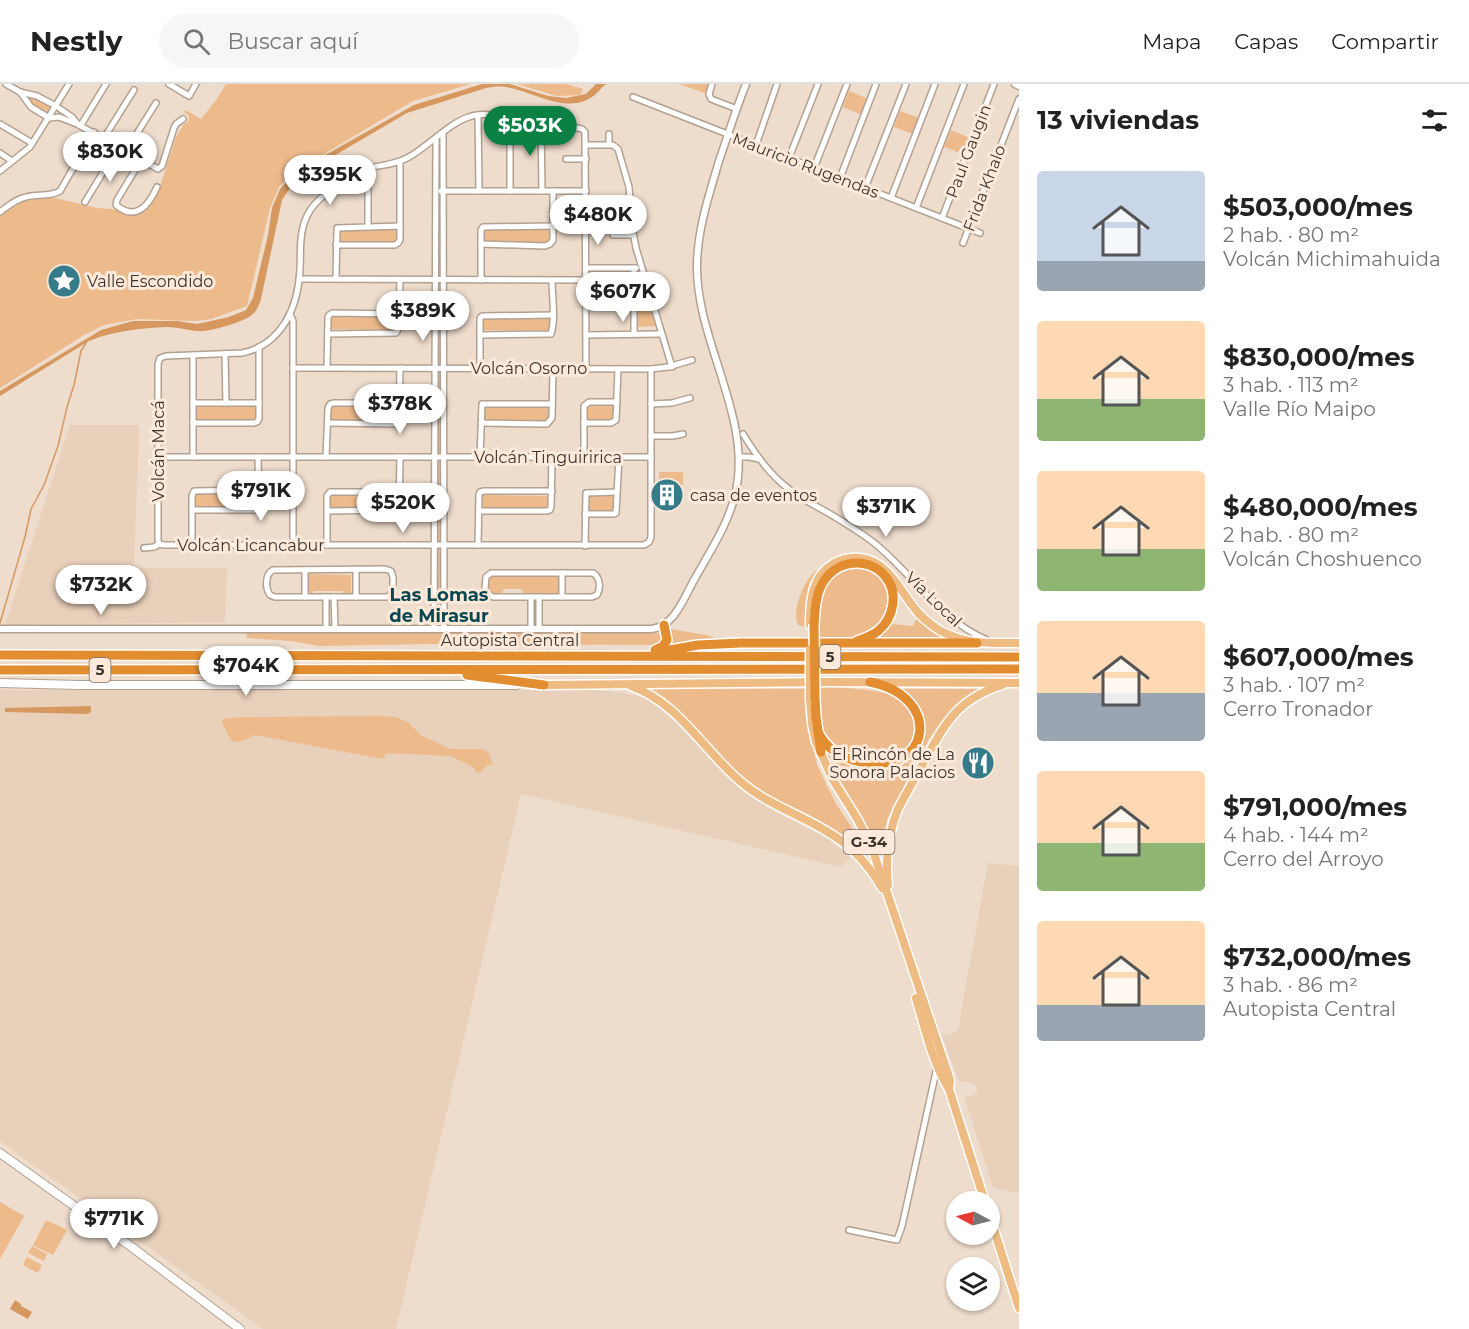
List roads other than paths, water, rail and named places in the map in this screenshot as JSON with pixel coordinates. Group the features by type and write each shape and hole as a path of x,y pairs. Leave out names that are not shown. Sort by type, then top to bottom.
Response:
{"highway":[{"path":"821,752 812,699 812,624 816,599 822,582 829,574 841,565 860,563 874,568 885,576 891,587 892,611 878,632 849,643"},
{"path":"641,656 665,644 667,638 664,625"},
{"path":"641,656 707,644 977,643"},
{"name":"Autopista Central","path":"0,655 1019,657"},
{"name":"Autopista Central","path":"0,670 1019,669"},
{"path":"414,670 544,685"},
{"path":"818,732 829,748 840,756 853,760 868,764 882,764 893,763 905,756 915,744 919,734 919,719 915,710 908,699 896,691 870,682"}],"main road":[{"path":"812,624 813,592 819,577 833,564 848,558 858,558 873,561 885,569 915,610 933,626 952,637 977,643 1019,643"},
{"path":"0,683 544,685 1015,682"},
{"path":"889,901 887,857 893,822 936,740 953,715 969,700 988,690 1015,682"},
{"path":"623,684 662,701 748,788 831,834 848,846 872,872 889,901"},
{"path":"812,699 814,732 821,752"},
{"name":"G-34","path":"821,752 833,780 868,841 950,1080 949,1089"},
{"name":"G-34","path":"897,925 911,982 942,1079 949,1089 981,1191"},
{"path":"0,1153 133,1248 240,1329"},
{"path":"999,1245 1019,1308"}],"street":[{"path":"6,84 20,93 31,107 49,118 59,117 79,124 158,170 174,128 183,119"},
{"path":"0,171 30,147 69,84"},
{"path":"79,124 106,84"},
{"path":"169,84 189,96 196,84"},
{"path":"712,84 709,94 711,99 737,109"},
{"path":"0,628 651,629 664,625 676,611 728,518 738,484 739,457 733,418 703,314 697,274 701,226 728,134 746,84"},
{"path":"756,145 777,84"},
{"path":"789,158 818,84"},
{"path":"814,168 847,84"},
{"path":"840,178 876,84"},
{"path":"865,188 906,84"},
{"path":"891,198 935,84"},
{"path":"916,208 964,84"},
{"name":"Paul Gaugin","path":"942,218 994,84"},
{"path":"1015,84 1019,86"},
{"path":"104,138 134,90"},
{"path":"20,93 37,96 56,106 79,124"},
{"name":"Mauricio Rugendas","path":"633,97 980,233"},
{"name":"Frida Khalo","path":"963,243 1019,99"},
{"path":"126,151 156,103"},
{"path":"478,115 479,191"},
{"path":"193,457 193,355 242,352 259,347 278,333 290,314 299,279 301,233 305,220 318,201 347,178 368,168 400,162 461,120 478,115 495,115 584,131 586,136 586,369"},
{"path":"510,118 510,191"},
{"path":"541,123 542,191"},
{"path":"0,124 32,143"},
{"path":"0,212 25,197 57,193 94,132"},
{"path":"443,133 444,629"},
{"path":"609,134 609,144"},
{"path":"434,629 436,139"},
{"path":"586,145 609,144 618,149 629,188 633,235 672,367"},
{"path":"85,202 118,146"},
{"path":"0,153 12,161"},
{"path":"566,159 586,159"},
{"path":"141,160 116,205 122,209 137,211 147,205 157,187"},
{"path":"336,245 397,244 400,240 400,162"},
{"path":"368,168 368,227"},
{"path":"436,191 586,191"},
{"path":"481,244 545,246 550,244 553,240 553,191"},
{"path":"586,202 630,201"},
{"path":"336,279 337,228 400,226"},
{"path":"481,280 481,230 483,227 552,226"},
{"path":"613,235 633,235"},
{"path":"586,268 641,267"},
{"path":"634,268 634,334"},
{"path":"299,279 586,280"},
{"path":"327,334 394,334 399,330 400,280"},
{"path":"480,335 550,334 553,315 552,280"},
{"path":"609,300 634,300"},
{"path":"290,314 293,318 293,545"},
{"path":"327,368 327,334 330,314 400,314"},
{"path":"480,368 480,318 482,316 553,315"},
{"path":"586,334 661,334"},
{"path":"193,423 255,423 259,418 259,347"},
{"path":"225,354 226,403"},
{"name":"Volcán Macá","path":"159,544 158,364 160,358 164,356 193,355"},
{"name":"Volcán Osorno","path":"293,368 651,369 672,367 692,360"},
{"path":"328,423 398,424 400,368"},
{"path":"481,423 547,424 552,418 553,368"},
{"path":"584,423 614,422 617,416 618,369"},
{"path":"651,369 651,457"},
{"path":"651,404 672,403 690,398"},
{"path":"584,457 584,407 587,403 617,402"},
{"path":"193,403 259,403"},
{"path":"326,457 330,404 400,404"},
{"path":"480,457 483,404 552,404"},
{"path":"651,436 683,434"},
{"name":"Vía Local","path":"743,434 759,459 789,489 853,528 877,546 895,561 953,620 974,634 994,643"},
{"name":"Volcán Tinguiririca","path":"158,457 651,457"},
{"path":"192,510 256,511 259,508 258,457"},
{"path":"327,511 396,511 399,508 400,457"},
{"path":"479,511 549,511 552,491 552,457"},
{"path":"585,514 616,513 619,457"},
{"name":"Volcán Licancabur","path":"144,548 159,544 641,546 648,543 651,537 651,457"},
{"path":"739,457 759,459"},
{"path":"192,545 192,494 196,491 258,490"},
{"path":"327,545 327,496 331,491 399,492"},
{"path":"478,545 479,495 482,491 552,491"},
{"path":"585,546 586,493 617,492"},
{"path":"356,569 356,597"},
{"path":"356,569 391,571 393,591 390,596 273,596 267,590 267,576 271,570 356,569"},
{"path":"305,570 305,597"},
{"path":"493,573 593,573 598,576 598,592 594,597 531,597 490,596 486,591 486,577 493,573"},
{"path":"562,573 562,597"},
{"path":"326,597 326,629"},
{"path":"334,597 335,629"},
{"path":"531,597 531,629"},
{"path":"539,597 539,629"},
{"path":"849,1230 897,1240 938,1065"}],"waterway":[{"path":"0,623 31,509 44,485 58,446 81,351 86,343"}],"place":[{"name":"Valle Escondido","path":"64,281"},
{"name":"casa de eventos","path":"667,495"},
{"name":"El Rincón de La Sonora Palacios","path":"978,763"}],"district":[{"name":"Las Lomas de Mirasur","path":"439,605"}]}
